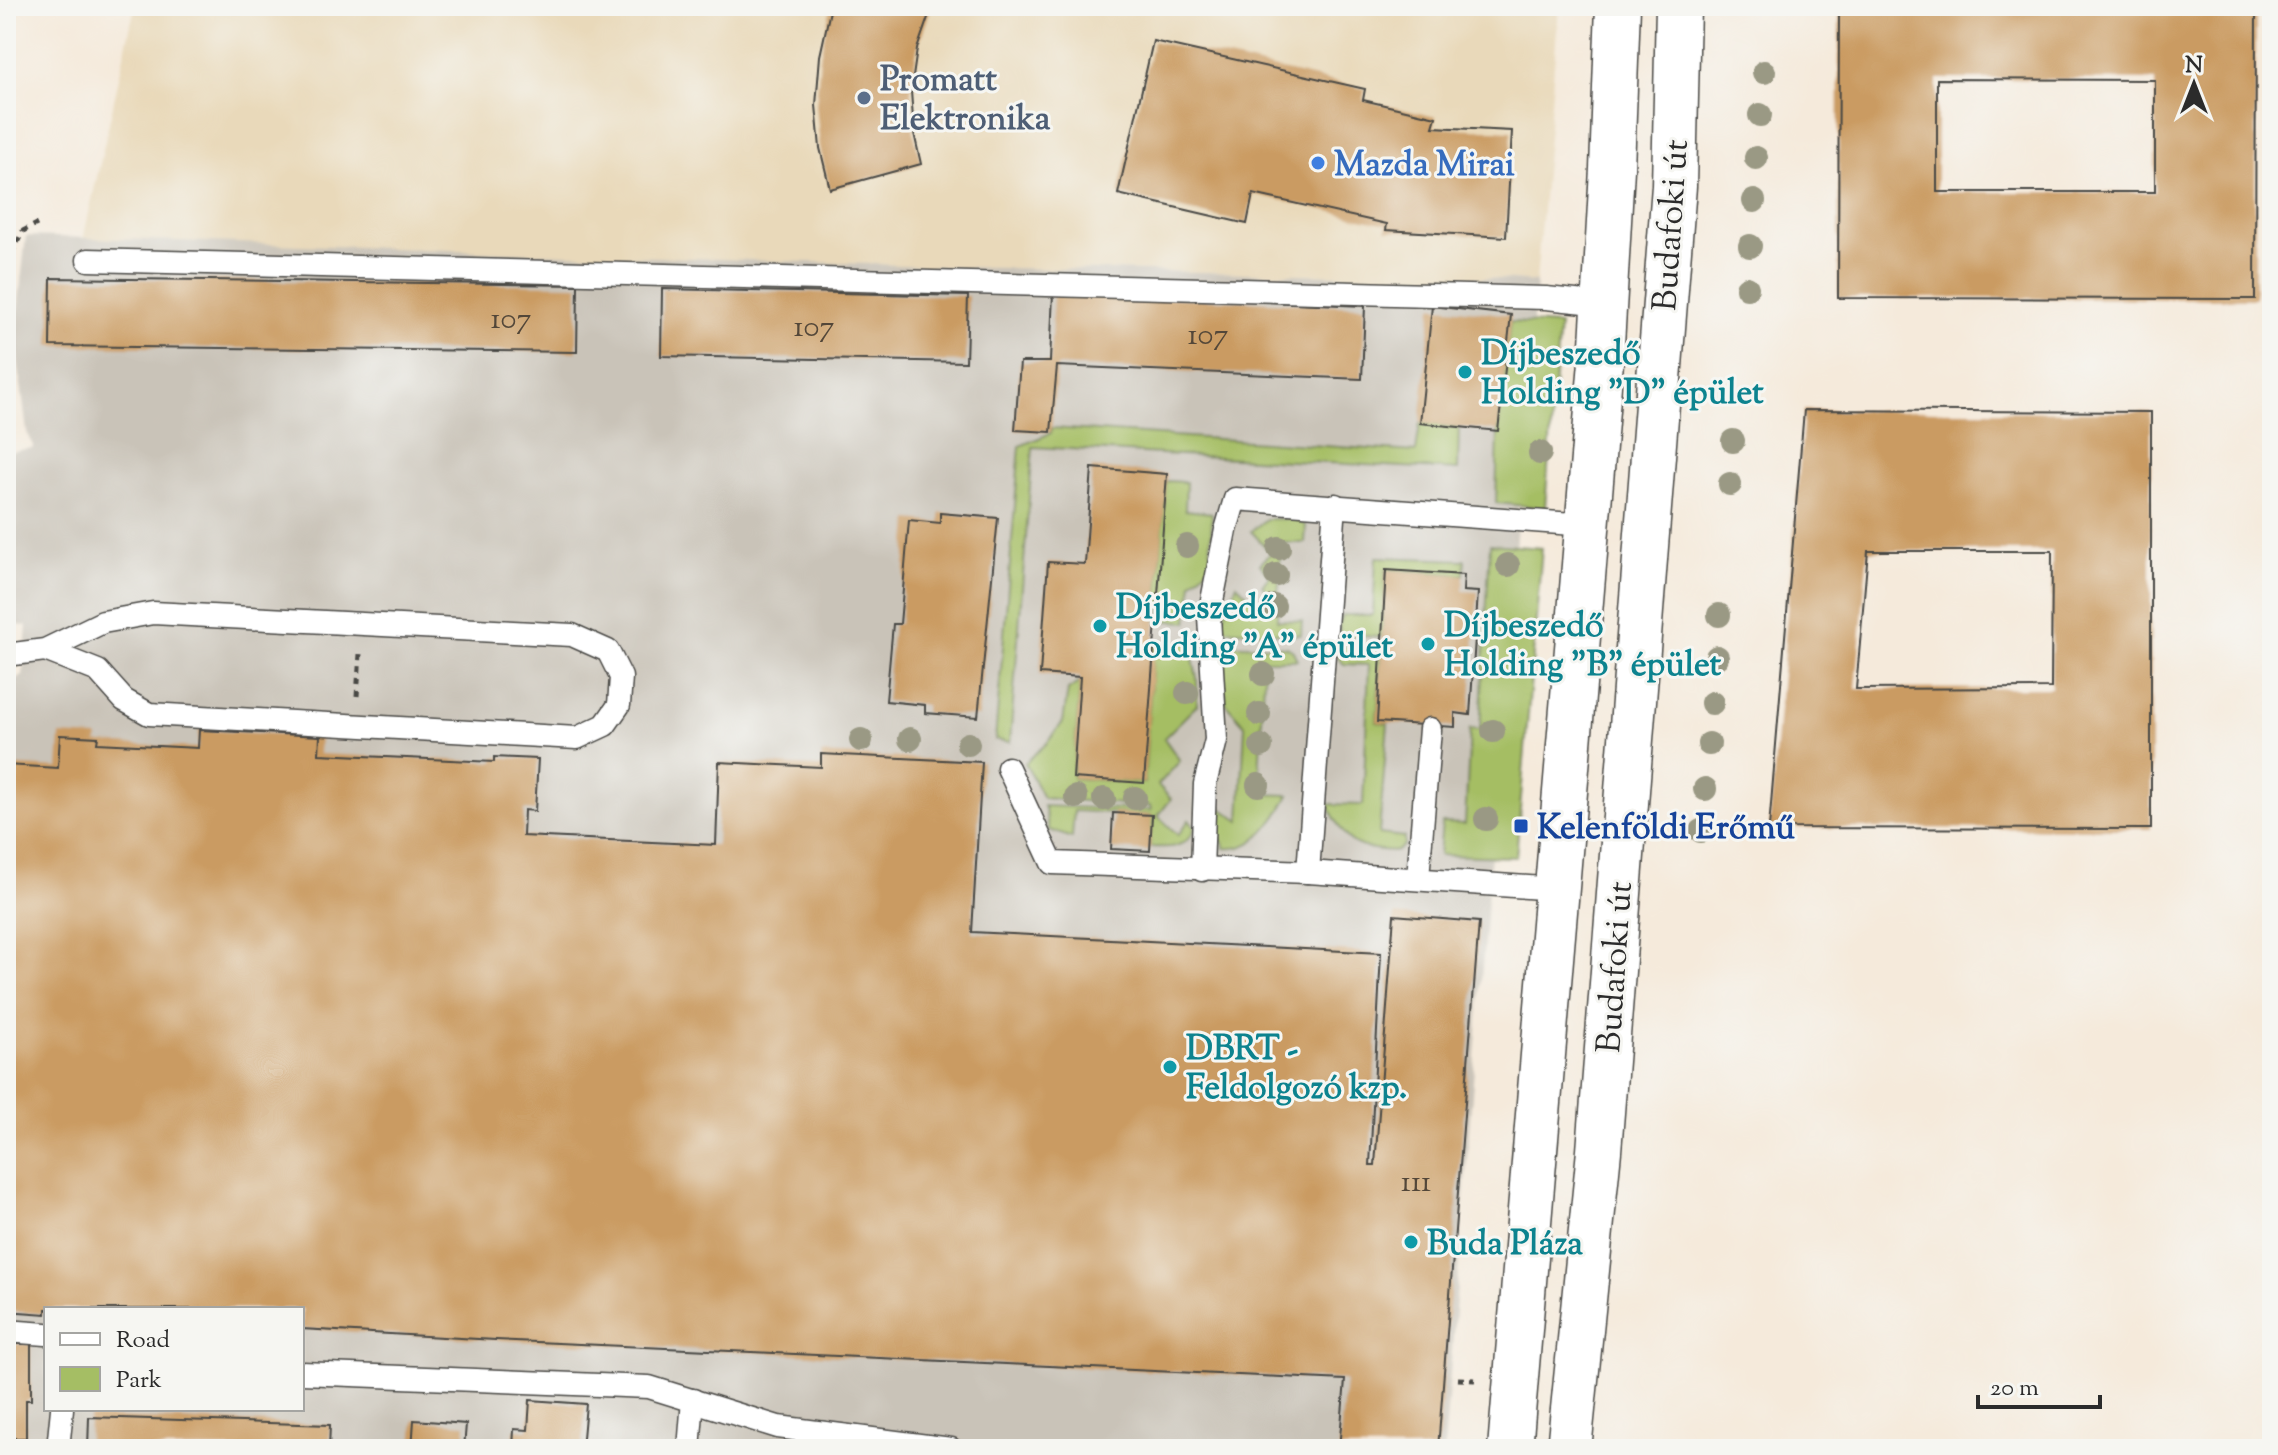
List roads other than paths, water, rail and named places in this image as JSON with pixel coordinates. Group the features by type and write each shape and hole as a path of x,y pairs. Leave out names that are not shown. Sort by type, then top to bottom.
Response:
{"main road":[{"name":"Budafoki út","path":"1510,1449 1605,304 1618,6"},
{"name":"Budafoki út","path":"1569,1449 1599,1151 1673,201 1678,6"}],"lane":[{"path":"88,260 1546,298 1605,304"},
{"path":"1202,870 1205,784 1216,740 1209,616 1235,499 1587,525"},
{"path":"1308,872 1335,505"},
{"path":"6,655 45,650 103,622 153,613 572,635 608,651 621,677 619,705 605,725 577,738 149,714 124,700 98,671 45,650"},
{"path":"1418,878 1430,729"},
{"path":"1008,768 1052,863 1308,872 1557,889"},
{"path":"6,1331 44,1334"},
{"path":"304,1373 649,1387 778,1427 951,1449"},
{"path":"689,1449 693,1400"},
{"path":"58,1449 62,1411"}],"place":[{"name":"Promatt Elektronika","path":"864,98"},
{"name":"Mazda Mirai","path":"1318,163"},
{"name":"Díjbeszedő Holding \"D\" épület","path":"1465,372"},
{"name":"Díjbeszedő Holding \"A\" épület","path":"1100,626"},
{"name":"Díjbeszedő Holding \"B\" épület","path":"1428,644"},
{"name":"Kelenföldi Erőmű","path":"1521,826"},
{"name":"DBRT - Feldolgozó kzp.","path":"1170,1067"},
{"name":"Buda Pláza","path":"1411,1242"}]}
